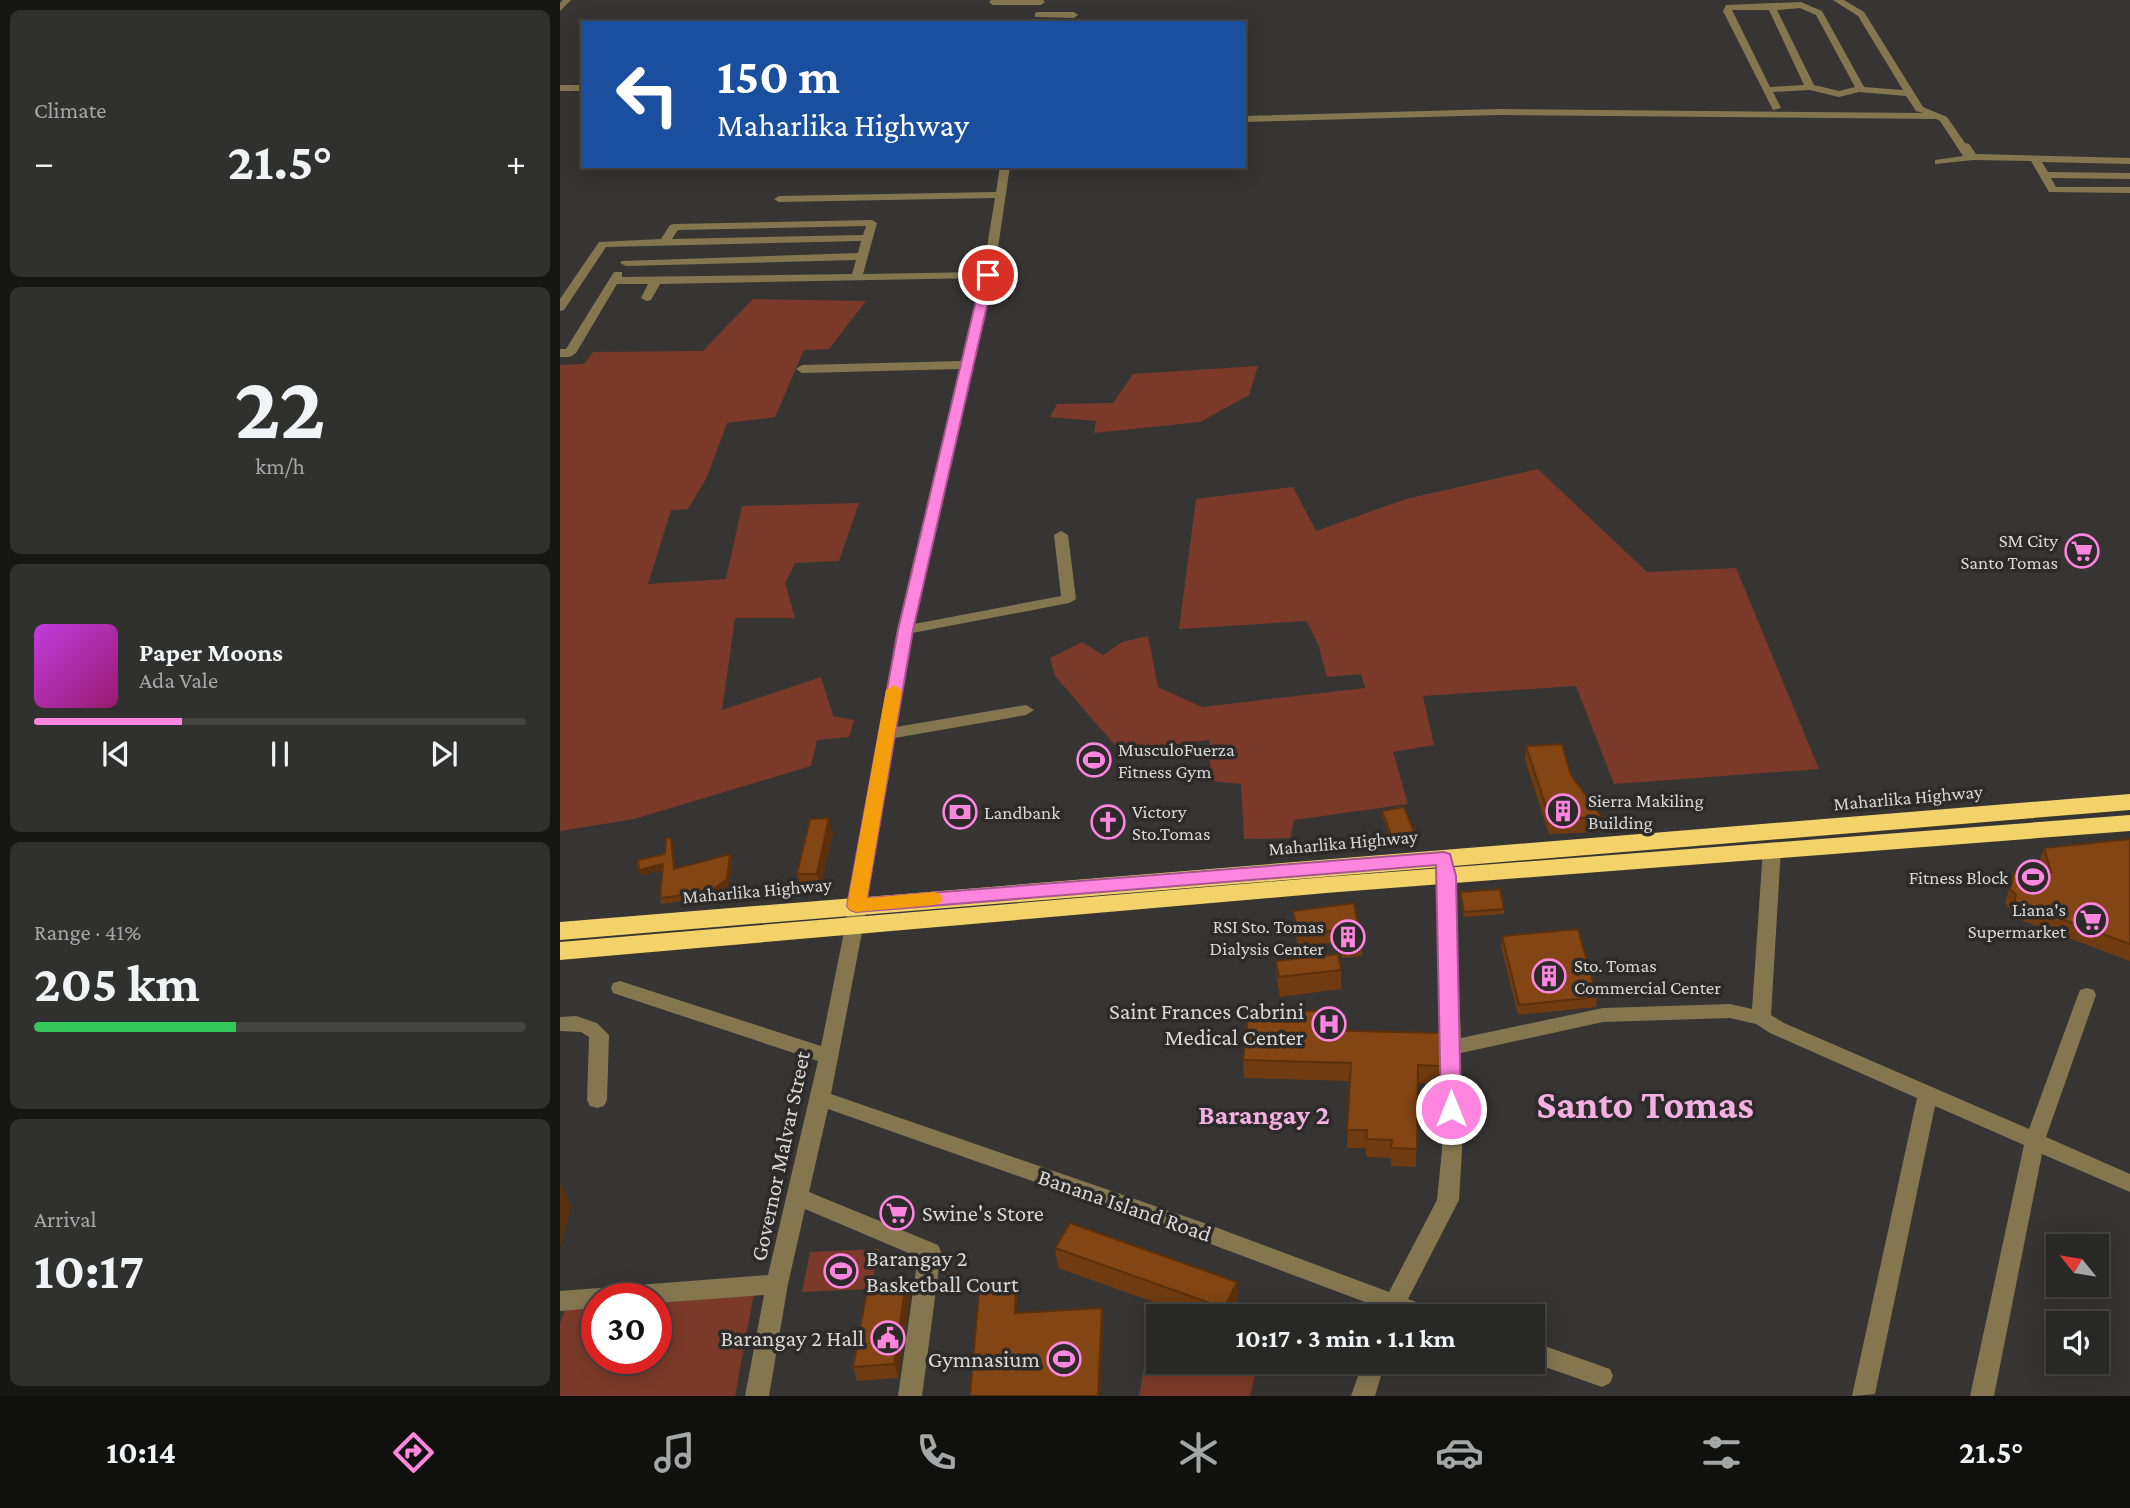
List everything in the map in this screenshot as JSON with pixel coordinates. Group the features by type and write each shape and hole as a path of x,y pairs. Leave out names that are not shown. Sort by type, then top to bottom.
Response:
{"highway":[{"name":"Maharlika Highway","path":"560,932 855,916 1446,867 2130,802"},
{"name":"Maharlika Highway","path":"1446,867 1772,849 2130,823"},
{"name":"Maharlika Highway","path":"560,951 855,916"}],"street":[{"path":"560,8 567,0"},
{"path":"1837,0 1861,14 1919,109 1928,113 1947,113 1973,157 2130,161"},
{"path":"993,2 1041,1 1037,19 1074,15"},
{"path":"1776,108 1727,11 1729,7 1772,8 1802,2 1819,13 1860,86 1859,89"},
{"path":"1772,8 1810,88"},
{"path":"1766,90 1810,88 1845,100 1869,116"},
{"path":"1830,115 1826,107 1845,100 1859,89 1909,93"},
{"path":"560,90 581,91"},
{"path":"1246,119 1499,111 1937,116 1944,119 1969,158 1939,162"},
{"path":"2035,159 2053,190 2130,190"},
{"name":"Governor Malvar Street","path":"757,1396 777,1284 820,1098 905,630 988,275 1005,168"},
{"path":"2045,175 2130,176"},
{"path":"779,199 1000,195"},
{"path":"560,309 603,244 869,238 858,276"},
{"path":"560,353 570,353 635,244"},
{"path":"626,263 864,256"},
{"path":"612,281 988,275"},
{"path":"647,298 656,280"},
{"path":"802,369 965,365"},
{"path":"905,630 1069,599 1060,535"},
{"path":"886,734 1026,710"},
{"path":"1761,1018 1772,849"},
{"path":"1393,1304 1448,1200 1452,1150 1446,867"},
{"path":"620,988 827,1056"},
{"path":"1982,1396 2035,1140 2087,995"},
{"path":"1451,1048 1603,1015 1730,1011 1761,1018 1777,1028 2130,1183"},
{"path":"560,1024 581,1023 593,1028 599,1035 597,1101"},
{"path":"1863,1394 1928,1094"},
{"name":"Banana Island Road","path":"820,1098 1207,1233 1376,1304"},
{"path":"797,1196 930,1252 910,1396"},
{"path":"560,1301 777,1284"},
{"path":"1545,1356 1602,1376"},
{"path":"1363,1396 1370,1374"}],"shaded area":[{"path":"753,299 866,301 829,349 804,350 775,417 727,423 707,477 688,509 671,510 648,584 726,579 742,506 859,503 839,561 795,563 785,583 795,618 735,618 722,710 821,677 833,716 854,720 849,737 817,740 811,766 634,819 560,831 560,365 584,364 593,352 703,351"},
{"path":"1258,366 1249,395 1200,422 1094,433 1096,421 1050,417 1057,404 1113,403 1133,374"},
{"path":"1538,469 1647,572 1736,568 1819,769 1614,784 1576,686 1423,696 1434,745 1393,752 1408,804 1294,820 1290,838 1244,839 1241,784 1211,781 1209,740 1120,751 1055,676 1050,658 1082,642 1103,655 1122,642 1148,636 1158,687 1202,707 1365,688 1361,674 1327,677 1318,644 1307,621 1179,629 1196,499 1293,487 1316,531 1406,499"},
{"name":"Barangay 2 Basketball Court","path":"879,1249 871,1289 802,1292 810,1252"},
{"path":"754,1293 735,1396 560,1396 560,1323 567,1305 581,1304 581,1374 672,1374 672,1298"},
{"path":"1146,1356 1146,1374 1255,1374 1250,1396 1139,1396"}],"building":[{"name":"Sierra Makiling Building","path":"1562,744 1571,775 1602,817 1550,819 1526,746"},
{"path":"1404,807 1415,834 1392,838 1382,811"},
{"path":"829,818 817,874 797,874 810,819"},
{"path":"666,838 671,838 674,869 730,854 727,879 710,892 660,898 663,864 639,870 638,860 665,854"},
{"path":"2130,839 2130,944 2014,902 2016,895 2010,889 2014,872 2051,872 2044,848"},
{"path":"1500,889 1504,909 1464,912 1460,892"},
{"path":"1354,903 1362,944 1342,946 1339,930 1298,935 1293,911"},
{"name":"Sto. Tomas Commercial Center","path":"1578,929 1597,997 1519,1005 1502,936"},
{"path":"1338,954 1341,970 1279,977 1276,961"},
{"path":"1249,1009 1317,1011 1316,1030 1440,1033 1440,1066 1418,1065 1417,1149 1391,1148 1392,1140 1366,1139 1367,1130 1347,1130 1351,1063 1243,1060"},
{"path":"1070,1223 1237,1282 1226,1304 1213,1304 1055,1248"},
{"path":"942,1252 949,1254 947,1269 940,1268"},
{"path":"906,1283 894,1364 853,1367 868,1285"},
{"path":"1016,1287 1015,1313 1102,1308 1098,1396 970,1396 979,1290"}],"slow traffic":[{"path":"894,690 856,906 934,899"}],"place":[{"name":"SM City Santo Tomas","path":"2082,551"},
{"name":"MusculoFuerza Fitness Gym","path":"1094,760"},
{"name":"Sierra Makiling Building","path":"1563,811"},
{"name":"Landbank","path":"960,812"},
{"name":"Victory Sto.Tomas","path":"1108,822"},
{"name":"Fitness Block","path":"2033,877"},
{"name":"Liana's Supermarket","path":"2091,920"},
{"name":"RSI Sto. Tomas Dialysis Center","path":"1348,937"},
{"name":"Sto. Tomas Commercial Center","path":"1549,976"},
{"name":"Saint Frances Cabrini Medical Center","path":"1329,1024"},
{"name":"Swine's Store","path":"897,1213"},
{"name":"Barangay 2 Basketball Court","path":"841,1271"},
{"name":"Barangay 2 Hall","path":"888,1338"},
{"name":"Gymnasium","path":"1064,1359"}],"district":[{"name":"Santo Tomas","path":"1645,1104"},
{"name":"Barangay 2","path":"1264,1114"}],"route":[{"path":"988,275 905,630 856,906 1444,858 1447,876 1451,1109"}]}
